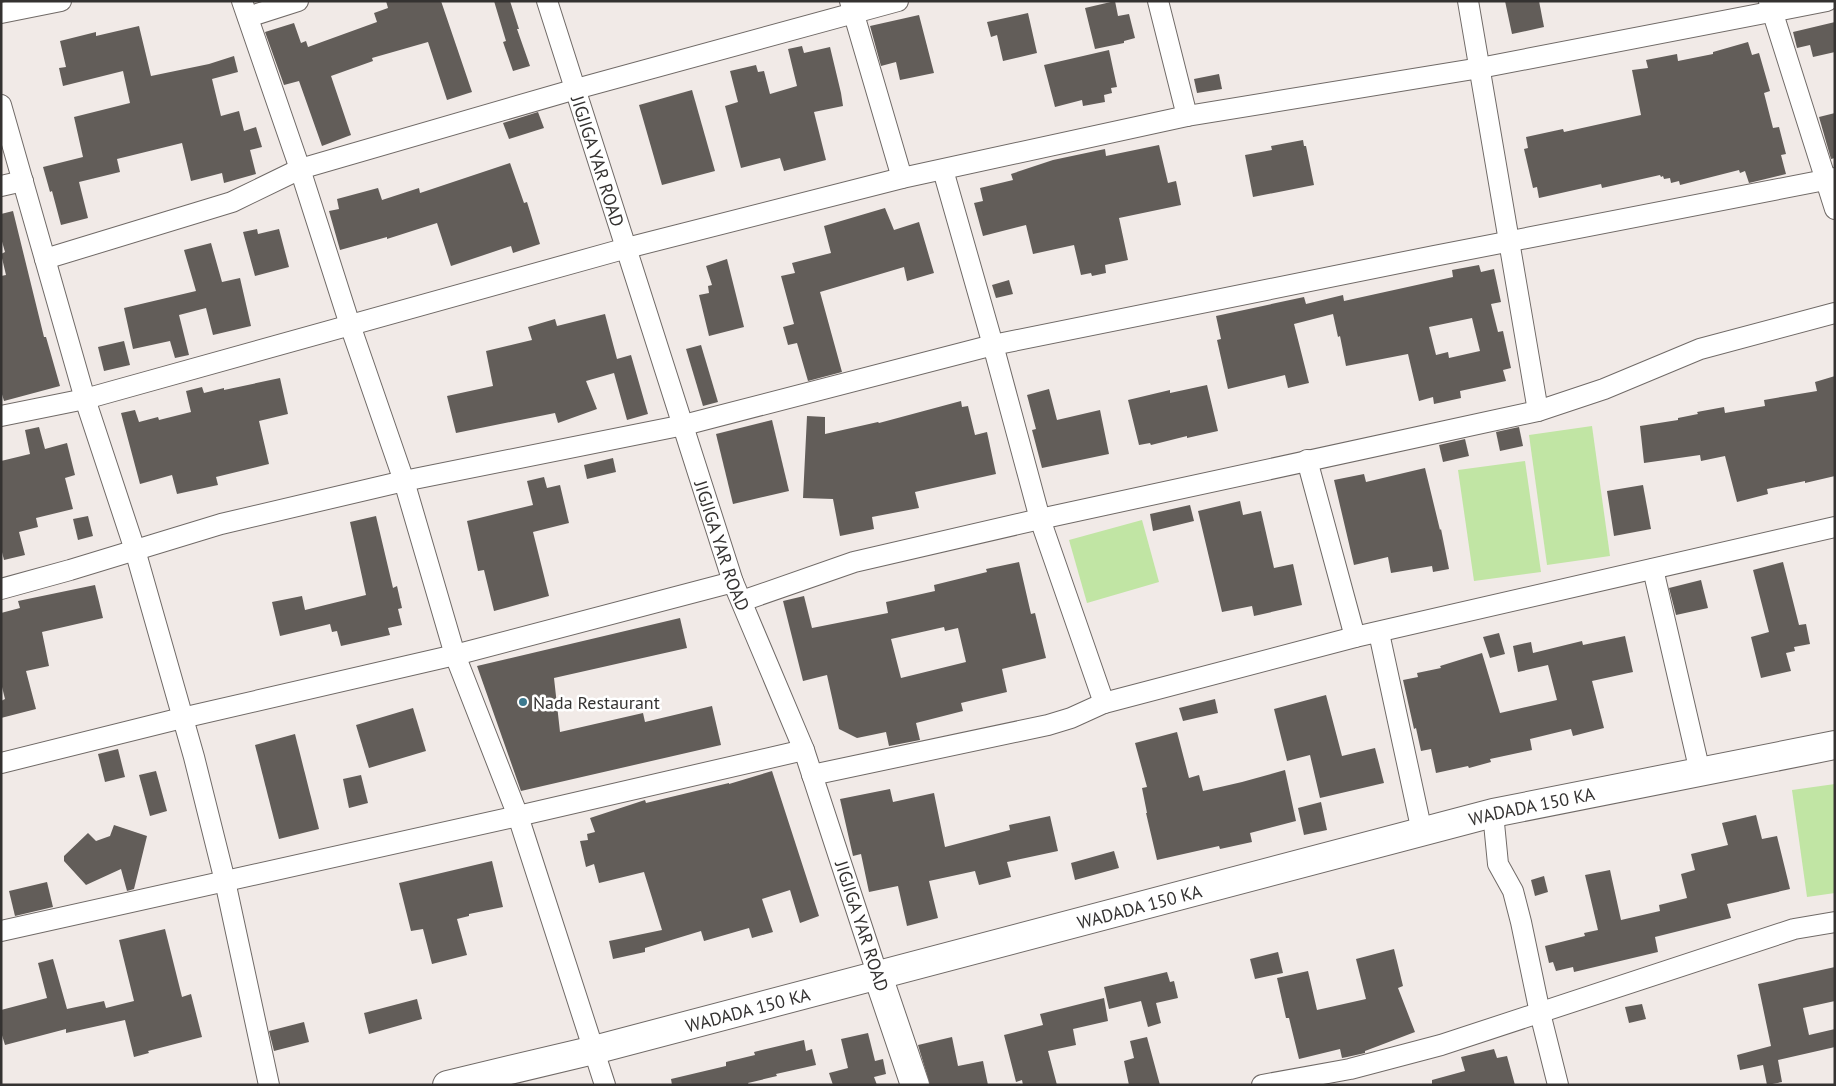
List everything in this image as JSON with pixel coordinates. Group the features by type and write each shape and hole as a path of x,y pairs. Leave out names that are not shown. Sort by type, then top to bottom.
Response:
{"street":[{"path":"1,13 62,1"},
{"path":"298,1 245,9 404,481 455,655 518,816 605,1085"},
{"name":"JIGJIGA YAR ROAD","path":"547,1 733,582 804,750 916,1085"},
{"path":"45,259 232,202 300,169 852,7 898,1"},
{"path":"1158,1 1187,116"},
{"path":"1468,1 1538,411"},
{"path":"1,416 85,399 627,248 902,178 1187,116 1480,68 1770,7 1827,1"},
{"path":"852,7 902,178"},
{"path":"1770,7 1830,179 1835,209"},
{"path":"1,105 85,399 135,550 194,757 225,881 269,1085"},
{"path":"943,170 1040,519 1104,703"},
{"path":"1,590 221,524 404,481 684,425 993,345 1830,179"},
{"path":"1,186 23,181"},
{"path":"742,601 854,562 1307,460 1538,411 1604,389 1700,348 1835,313"},
{"path":"1307,460 1355,637"},
{"path":"812,775 1048,725 1071,718 1104,703 1355,637 1835,527"},
{"path":"1653,569 1700,772"},
{"path":"1,763 182,718 455,655 733,582"},
{"path":"1379,633 1422,832"},
{"name":"WADADA 150 KA","path":"447,1085 594,1050 1493,813 1835,745"},
{"path":"1,931 804,750"},
{"path":"1493,813 1498,864 1513,891 1558,1085"},
{"path":"1262,1085 1350,1069 1441,1046 1794,929 1835,922"}],"green space":[{"path":"1592,426 1610,556 1547,565 1529,435"},
{"path":"1525,461 1541,572 1474,581 1458,470"},
{"path":"1142,520 1159,582 1087,603 1069,540"},
{"path":"1835,784 1835,893 1807,897 1792,790"}],"building":[{"path":"386,1 441,1 472,92 447,100 428,42 372,58 373,61 331,76 351,135 322,146 299,81 284,85 265,32 294,23 301,43 306,41 308,47 377,22 374,13 388,8"},
{"path":"494,1 510,1 519,29 517,29 530,66 513,71 503,42 506,41"},
{"path":"1115,1 1118,16 1129,14 1135,38 1124,41 1124,43 1095,49 1085,8"},
{"path":"1505,1 1539,1 1544,27 1512,34"},
{"path":"1028,13 1037,53 1003,61 997,35 991,37 987,22"},
{"path":"919,15 934,73 900,80 896,62 881,66 870,26"},
{"path":"1835,22 1835,52 1813,57 1810,45 1797,48 1793,32"},
{"path":"139,26 151,76 209,64 234,56 238,72 212,79 221,116 239,111 244,131 256,127 262,147 250,150 256,174 224,183 222,173 191,181 182,143 117,159 120,172 79,182 88,218 61,225 43,167 83,157 74,117 130,103 123,71 63,86 59,68 66,67 60,41 96,32 96,36"},
{"path":"1748,42 1752,55 1759,53 1770,91 1764,93 1773,128 1779,127 1786,154 1781,155 1786,174 1749,183 1745,171 1740,173 1739,170 1680,185 1679,181 1671,183 1670,178 1664,179 1660,175 1602,188 1601,184 1539,198 1537,187 1533,188 1524,149 1528,148 1526,137 1563,129 1564,132 1641,115 1632,70 1648,68 1646,60 1677,54 1678,61 1713,54 1713,52"},
{"path":"802,46 804,53 830,47 841,93 843,106 814,112 826,160 784,171 780,158 741,168 725,106 738,102 730,71 756,65 758,72 764,71 770,94 797,86 788,49"},
{"path":"1109,50 1117,87 1111,88 1112,93 1104,95 1105,102 1083,106 1082,100 1055,107 1044,65"},
{"path":"1219,74 1222,89 1197,93 1194,79"},
{"path":"692,90 715,171 662,185 639,105"},
{"path":"538,112 544,128 509,139 503,123"},
{"path":"1835,113 1835,158 1831,159 1819,117"},
{"path":"1303,140 1314,185 1253,197 1245,155 1272,150 1271,146"},
{"path":"1159,145 1168,183 1176,181 1181,205 1119,218 1128,260 1105,265 1106,273 1092,276 1091,273 1081,275 1074,245 1033,254 1026,225 983,236 974,203 983,201 980,188 1013,180 1011,174 1053,160 1105,149 1106,156"},
{"path":"510,163 524,203 527,202 540,244 513,253 511,246 451,266 437,223 387,239 387,237 340,250 329,211 339,209 337,199 378,188 382,200 419,188 420,193"},
{"path":"885,208 894,230 919,222 934,273 907,281 904,267 820,292 842,372 808,381 797,343 788,345 783,327 794,324 781,276 795,273 792,263 831,253 824,226"},
{"path":"13,211 44,337 46,337 60,386 4,401 1,391 1,276 6,275 1,254 5,252 1,238 1,214"},
{"path":"257,229 258,234 279,229 289,267 255,276 243,232"},
{"path":"211,243 222,282 240,278 251,326 213,335 206,308 179,315 189,355 175,358 170,341 133,349 124,308 196,291 184,250"},
{"path":"727,259 744,327 709,336 699,295 709,293 708,286 712,285 706,266"},
{"path":"1479,265 1481,272 1494,269 1501,302 1491,304 1498,332 1503,331 1511,368 1503,370 1506,381 1460,391 1461,398 1434,404 1433,397 1419,401 1408,354 1346,366 1333,314 1294,324 1309,383 1288,388 1285,375 1228,389 1217,340 1221,339 1216,316 1304,297 1306,304 1343,295 1344,301 1453,277 1452,270","holes":["1472,318 1480,351 1449,358 1448,352 1436,355 1429,327"]},
{"path":"1009,280 1013,294 996,298 992,285"},
{"path":"605,314 617,359 631,355 648,414 627,420 614,373 586,381 597,409 558,423 555,413 456,433 447,396 493,386 486,351 532,340 528,327 555,319 557,326"},
{"path":"124,341 130,365 104,371 98,347"},
{"path":"701,345 718,402 703,406 686,349"},
{"path":"1835,376 1835,476 1767,489 1768,494 1737,502 1725,456 1701,461 1700,455 1644,463 1640,426 1678,420 1678,418 1698,414 1697,412 1724,407 1725,413 1765,406 1764,400 1817,391 1815,382"},
{"path":"280,378 288,414 259,421 269,464 216,477 218,485 177,494 172,475 140,484 121,413 135,410 139,422 158,417 159,420 191,412 186,391 202,387 204,393"},
{"path":"1207,385 1218,431 1151,445 1150,443 1139,445 1128,400 1170,390 1170,393"},
{"path":"1049,389 1057,420 1100,410 1109,454 1042,468 1032,430 1036,429 1027,395"},
{"path":"961,401 962,407 968,406 975,435 987,432 996,474 915,492 919,508 872,517 874,529 840,536 833,499 803,498 807,416 825,417 825,434 879,423"},
{"path":"772,420 789,491 733,504 716,434"},
{"path":"39,427 45,449 67,443 75,475 65,478 73,509 36,518 38,527 19,532 25,555 4,560 1,548 1,461 30,454 25,430"},
{"path":"1519,427 1523,446 1500,451 1496,432"},
{"path":"1465,439 1469,456 1443,462 1439,445"},
{"path":"613,458 616,472 587,479 584,465"},
{"path":"1425,468 1449,569 1433,572 1432,566 1391,573 1388,557 1354,565 1334,480 1364,474 1366,482"},
{"path":"544,477 547,488 560,485 569,523 533,532 549,596 494,611 484,570 478,571 467,521 533,505 527,481"},
{"path":"1643,485 1651,529 1614,536 1607,491"},
{"path":"1240,501 1243,515 1261,511 1274,568 1293,564 1302,605 1254,616 1252,606 1222,612 1198,511"},
{"path":"1190,505 1194,521 1153,531 1150,514"},
{"path":"88,516 93,536 78,540 73,519"},
{"path":"376,516 393,588 397,586 402,608 398,609 402,625 388,628 390,635 341,646 337,631 332,632 330,624 280,636 272,602 302,596 305,610 366,595 350,522"},
{"path":"1019,562 1031,614 1035,613 1046,658 1002,669 1007,692 961,703 963,711 916,723 920,740 889,746 886,732 857,738 839,729 827,675 803,681 783,601 804,596 812,628 888,613 886,602 935,591 934,585 987,572 986,569","holes":["944,627 945,631 958,628 966,662 901,678 891,639"]},
{"path":"1783,562 1799,625 1806,624 1810,644 1794,647 1795,651 1786,653 1791,671 1761,678 1751,637 1769,632 1753,570"},
{"path":"1701,580 1708,608 1676,615 1669,588"},
{"path":"95,585 103,618 42,632 49,666 26,671 36,709 1,718 1,701 5,699 1,683 1,613 20,608 18,601"},
{"path":"680,618 687,648 554,678 560,732 643,713 645,722 712,706 721,745 521,791 477,666"},
{"path":"1499,633 1505,654 1490,658 1483,637"},
{"path":"1625,636 1633,672 1592,681 1604,728 1573,736 1571,729 1530,739 1532,750 1490,759 1491,762 1469,768 1468,766 1436,773 1431,749 1421,751 1403,680 1418,677 1417,673 1441,668 1440,666 1482,653 1500,713 1557,700 1548,665 1518,672 1513,646 1531,642 1533,653 1582,641 1583,645"},
{"path":"1326,695 1342,756 1375,748 1384,783 1320,798 1310,755 1287,761 1274,709"},
{"path":"1215,699 1218,713 1183,721 1179,708"},
{"path":"413,708 426,751 369,768 356,725"},
{"path":"1177,732 1189,778 1199,775 1203,791 1285,770 1296,821 1250,833 1252,842 1220,849 1219,846 1157,860 1142,788 1147,787 1135,743"},
{"path":"295,734 319,829 279,839 255,745"},
{"path":"118,749 125,777 105,782 98,754"},
{"path":"156,771 167,811 150,816 139,775"},
{"path":"772,771 819,916 800,923 790,890 762,899 773,932 752,938 749,928 704,941 701,931 645,948 645,952 613,959 609,941 662,930 644,872 599,883 594,864 586,867 580,841 588,840 587,834 595,832 590,818 645,800 646,803 729,784"},
{"path":"361,775 368,803 349,808 343,779"},
{"path":"890,789 893,802 934,793 945,847 1010,830 1009,825 1050,816 1058,851 1007,862 1011,877 979,885 975,871 929,881 938,918 907,926 898,886 869,892 861,854 853,856 840,799"},
{"path":"1321,802 1327,830 1304,835 1298,808"},
{"path":"1756,815 1762,839 1777,836 1790,889 1727,904 1731,918 1655,937 1658,952 1574,972 1573,967 1556,971 1553,962 1549,963 1545,946 1585,936 1584,933 1598,930 1585,875 1610,870 1621,920 1660,911 1659,905 1687,898 1681,874 1695,870 1691,854 1728,845 1722,823"},
{"path":"114,825 147,836 134,889 127,891 121,869 86,885 64,861 64,856 88,833 96,841 110,836"},
{"path":"1114,851 1119,868 1075,880 1071,863"},
{"path":"492,861 503,907 469,914 469,916 457,919 467,955 432,964 423,929 411,931 399,883"},
{"path":"1544,876 1548,892 1535,896 1531,880"},
{"path":"47,882 53,907 15,916 9,891"},
{"path":"165,929 182,997 191,994 202,1037 148,1051 149,1053 134,1057 125,1020 66,1033 66,1029 5,1045 1,1032 1,1010 47,998 38,963 53,959 67,1009 104,1001 106,1008 134,1001 119,940"},
{"path":"1394,949 1403,986 1398,988 1415,1032 1365,1051 1365,1053 1342,1058 1340,1049 1299,1059 1289,1018 1286,1018 1277,978 1308,971 1317,1010 1366,999 1356,959"},
{"path":"1278,952 1283,973 1255,979 1250,959"},
{"path":"1835,967 1835,1001 1803,1008 1809,1035 1835,1029 1835,1047 1778,1060 1782,1082 1767,1085 1763,1065 1740,1070 1737,1055 1771,1046 1758,984"},
{"path":"1167,972 1170,982 1174,981 1178,998 1156,1003 1161,1023 1148,1027 1141,1001 1109,1009 1104,987"},
{"path":"1104,998 1108,1021 1073,1029 1076,1045 1048,1051 1057,1085 1023,1085 1022,1080 1016,1082 1004,1035 1043,1025 1040,1014"},
{"path":"417,999 422,1019 369,1034 364,1013"},
{"path":"1642,1004 1646,1019 1629,1023 1625,1007"},
{"path":"304,1022 309,1042 274,1051 269,1031"},
{"path":"868,1033 875,1061 883,1059 886,1074 874,1077 877,1085 833,1085 829,1073 848,1068 841,1039"},
{"path":"952,1037 958,1066 983,1061 988,1085 930,1085 918,1045"},
{"path":"1147,1037 1160,1085 1129,1085 1124,1061 1134,1058 1130,1041"},
{"path":"804,1040 806,1051 812,1049 816,1065 776,1074 777,1076 748,1083 749,1085 672,1085 671,1079 726,1066 726,1062 755,1055 754,1052"},
{"path":"1494,1049 1497,1058 1507,1056 1515,1085 1432,1085 1432,1080 1465,1071 1461,1057"}],"place":[{"name":"Nada Restaurant","path":"523,702"}]}
